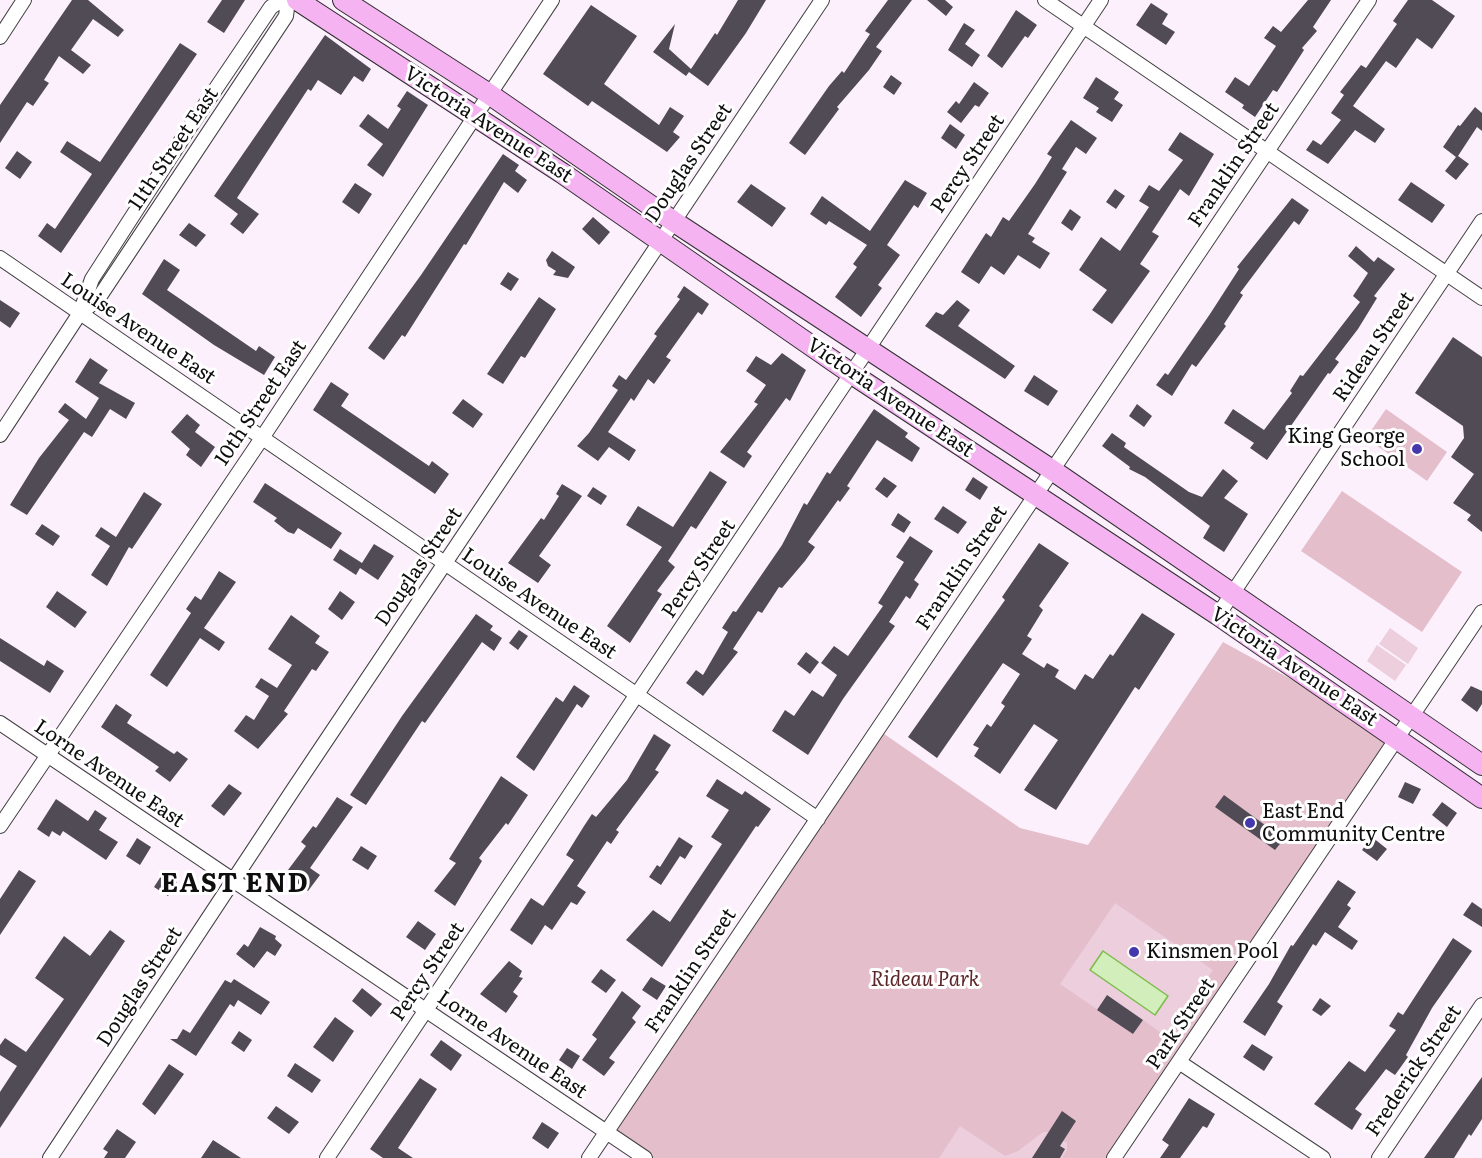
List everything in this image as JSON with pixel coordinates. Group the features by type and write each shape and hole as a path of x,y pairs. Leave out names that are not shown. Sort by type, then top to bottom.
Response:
{"main road":[{"name":"Victoria Avenue East","path":"297,0 661,241 852,374 1034,496 1218,615 1482,798"},
{"name":"Victoria Avenue East","path":"343,0 489,94 866,350 1052,470 1482,765"}],"street":[{"path":"0,36 24,0"},
{"name":"11th Street East","path":"0,435 80,313 92,279 186,133 271,7 282,0"},
{"name":"11th Street East","path":"80,313 98,299 286,16 288,0"},
{"name":"10th Street East","path":"0,826 262,438 552,0"},
{"name":"Douglas Street","path":"50,1158 822,0"},
{"path":"1045,0 1482,298"},
{"name":"Percy Street","path":"327,1158 1101,0"},
{"name":"Franklin Street","path":"589,1158 1369,0"},
{"name":"Rideau Street","path":"1218,615 1482,221"},
{"name":"Louise Avenue East","path":"0,258 818,819"},
{"name":"Park Street","path":"1114,1158 1482,612"},
{"name":"Lorne Avenue East","path":"0,723 645,1158"},
{"name":"Frederick Street","path":"1379,1158 1482,1005"},
{"path":"1179,1062 1323,1158"}],"green space":[{"path":"1386,409 1447,452 1427,481 1366,438"},
{"path":"1342,491 1462,572 1422,632 1301,551"},
{"name":"Rideau Park","path":"1223,642 1397,737 1114,1158 645,1158 607,1132 877,729 1020,828 1088,845"}],"shaded area":[{"path":"1390,628 1418,648 1408,664 1379,644"},
{"path":"1377,645 1406,665 1395,681 1367,661"},
{"name":"Kinsmen Pool","path":"1115,903 1213,970 1167,1037 1143,1020 1133,1034 1060,984"},
{"path":"1103,951 1168,996 1155,1015 1090,970"},
{"path":"960,1126 1005,1156 1018,1151 1043,1132 1049,1132 1067,1143 1067,1150 1062,1158 939,1158"}],"building":[{"path":"72,0 88,0 124,30 118,37 93,19 71,50 91,65 83,74 59,56 44,80 49,83 33,106 27,102 0,143 0,105"},
{"path":"222,0 245,0 224,33 207,22"},
{"path":"738,0 766,0 746,33 708,86 689,72 686,76 653,52 675,24 669,49 691,69 715,33 717,35"},
{"path":"888,0 912,0 876,47 882,51 869,70 837,107 839,109 805,155 789,143 829,86 842,71 844,73 870,34 865,31"},
{"path":"927,0 945,0 953,7 946,16"},
{"path":"1308,0 1331,0 1313,27 1317,31 1302,48 1304,50 1277,92 1273,90 1255,117 1242,108 1244,105 1225,92 1235,77 1249,86 1276,46 1264,38 1273,26 1281,32"},
{"path":"1408,0 1432,0 1455,16 1432,49 1417,38 1396,68 1386,61 1353,106 1385,129 1375,143 1355,130 1328,164 1306,150 1313,140 1321,145 1341,120 1331,113 1344,95 1340,92 1361,65 1366,68 1397,24 1393,21"},
{"path":"1151,3 1168,14 1162,24 1175,32 1166,45 1136,25"},
{"path":"591,5 637,36 604,84 659,125 670,107 684,116 673,132 680,137 667,152 592,101 588,106 543,74"},
{"path":"1016,10 1037,25 1028,38 1025,36 1002,68 987,56"},
{"path":"964,23 975,30 965,44 980,55 972,67 948,50"},
{"path":"325,35 371,69 363,82 354,76 341,95 318,80 311,91 308,89 237,198 259,214 243,234 230,224 238,214 214,196"},
{"path":"180,43 197,54 61,253 38,236 47,223 55,229 92,174 60,152 67,141 100,162"},
{"path":"891,75 902,83 894,95 883,87"},
{"path":"1096,77 1119,92 1114,99 1123,105 1112,122 1096,112 1099,108 1083,98"},
{"path":"974,82 989,93 979,107 975,105 961,123 947,112 956,101 959,104"},
{"path":"407,91 428,105 383,177 367,165 383,144 359,126 368,114 388,129 401,109 397,106"},
{"path":"1475,107 1482,113 1482,131 1477,127 1458,156 1469,164 1456,180 1445,171 1456,157 1443,147 1458,125 1460,126"},
{"path":"1071,120 1097,138 1086,154 1076,147 1062,169 1067,172 1028,234 1035,238 1032,242 1050,253 1040,269 1018,255 1004,275 991,266 979,284 961,272 986,233 991,237 1003,217 1009,221 1052,157 1047,154"},
{"path":"950,124 965,135 956,149 941,138"},
{"path":"1180,132 1214,154 1189,196 1180,189 1152,232 1159,236 1140,264 1150,271 1112,324 1092,310 1107,290 1079,270 1101,237 1120,251 1149,207 1139,201 1149,185 1159,191 1183,160 1168,150"},
{"path":"17,151 32,162 20,179 5,168"},
{"path":"503,154 519,165 515,171 527,180 518,193 504,182 466,245 464,244 405,337 402,335 384,360 368,348 421,275"},
{"path":"905,180 927,193 918,208 914,205 887,245 900,255 878,285 882,288 861,317 835,297 857,267 853,264 867,245 829,221 826,225 810,214 822,196 870,231"},
{"path":"1411,182 1445,205 1432,223 1398,200"},
{"path":"355,183 372,194 359,214 342,202"},
{"path":"751,184 786,208 772,227 737,202"},
{"path":"1115,189 1125,196 1116,209 1106,202"},
{"path":"1292,198 1309,210 1299,225 1294,221 1240,293 1243,295 1224,324 1226,326 1196,367 1192,364 1172,396 1156,385 1165,373 1168,375 1210,314 1239,269 1237,267"},
{"path":"1070,209 1081,217 1072,231 1061,223"},
{"path":"593,217 610,232 599,245 582,229"},
{"path":"189,223 206,235 196,247 179,235"},
{"path":"1356,246 1374,262 1378,257 1395,269 1374,296 1377,298 1358,329 1335,359 1339,362 1330,374 1328,373 1267,460 1250,448 1254,443 1224,423 1233,409 1264,430 1292,393 1290,391 1300,375 1303,376 1360,302 1353,296 1368,273 1348,256"},
{"path":"552,251 575,267 568,278 553,275 556,271 548,266 546,260"},
{"path":"164,259 180,270 167,290 256,351 259,346 275,357 264,375 214,345 142,294"},
{"path":"508,272 519,279 511,291 500,284"},
{"path":"684,286 709,304 702,315 698,312 666,357 671,360 654,384 648,379 634,401 631,398 608,432 636,450 629,461 609,447 598,461 577,446 589,433 618,390 612,386 619,375 626,380 657,336 654,334 680,299 677,297"},
{"path":"539,297 556,309 525,358 521,356 503,384 487,374"},
{"path":"0,300 20,313 10,328 0,321"},
{"path":"957,300 970,310 958,326 1015,366 1005,379 925,326 936,312 943,315"},
{"path":"1453,337 1482,357 1482,532 1467,520 1471,515 1453,503 1474,474 1451,457 1464,438 1463,426 1415,393"},
{"path":"782,353 806,370 790,401 786,398 747,452 752,456 744,468 720,452 758,404 754,402 766,385 746,371 756,356 771,365"},
{"path":"90,358 108,370 99,383 135,403 126,419 110,409 92,437 84,432 27,515 10,505 39,458 69,420 58,412 65,403 86,419 99,398 75,382"},
{"path":"1034,375 1058,391 1048,406 1024,391"},
{"path":"331,382 349,394 341,406 429,466 432,461 449,474 435,494 313,410"},
{"path":"463,399 483,414 473,428 452,413"},
{"path":"1137,404 1152,416 1144,427 1129,416"},
{"path":"874,409 908,433 905,437 920,448 912,462 877,440 847,486 850,488 840,502 838,500 808,542 815,547 782,588 779,587 762,613 758,611 733,649 738,652 703,696 686,683 696,670 703,675 728,632 722,628 733,611 736,612 782,545 804,503 807,505 827,472 830,474"},
{"path":"187,414 200,425 195,432 215,447 201,467 186,455 190,449 171,432"},
{"path":"1112,433 1126,443 1124,447 1189,492 1202,497 1223,469 1238,481 1224,498 1248,514 1224,552 1203,538 1210,526 1145,477 1129,469 1130,467 1102,446"},
{"path":"710,471 727,482 696,529 691,526 668,561 675,567 657,591 662,594 630,643 607,626 662,547 626,525 638,506 673,527"},
{"path":"884,477 897,486 887,498 875,489"},
{"path":"973,477 988,487 980,500 965,490"},
{"path":"265,483 342,533 331,549 298,528 294,534 288,532 274,521 277,518 253,502"},
{"path":"562,484 582,496 539,556 551,565 538,583 508,563 541,518 544,520 559,496 556,494"},
{"path":"593,487 607,496 601,505 587,496"},
{"path":"144,492 162,504 132,549 129,547 107,586 91,575 110,546 95,536 101,527 116,537"},
{"path":"943,506 967,522 958,534 934,519"},
{"path":"898,513 911,522 904,533 891,525"},
{"path":"42,524 60,536 53,546 35,534"},
{"path":"910,536 933,551 914,580 919,584 910,599 906,596 889,622 895,626 843,699 808,755 772,731 785,710 794,716 812,690 823,697 837,675 821,663 834,646 848,656 883,606 878,603 904,562 896,557"},
{"path":"1039,543 1069,563 1039,606 1043,610 1027,636 1032,639 1022,654 1044,668 1047,663 1059,670 1055,677 1075,690 1085,674 1093,679 1110,654 1113,656 1142,613 1175,634 1139,690 1135,687 1056,810 1024,790 1058,740 1034,724 1000,774 974,756 979,748 973,745 987,724 991,727 1005,706 1001,703 1020,674 1003,663 937,758 908,737 1005,600 1002,597"},
{"path":"374,544 394,556 378,580 360,568 356,575 333,560 340,549 362,563"},
{"path":"219,571 236,582 204,628 225,642 219,651 200,638 167,687 150,675 191,613 186,609 195,596 201,600"},
{"path":"57,591 87,612 75,628 46,607"},
{"path":"340,591 355,602 342,620 328,609"},
{"path":"476,614 493,626 490,630 502,638 494,651 482,642 425,723 422,721 366,805 350,795 402,716"},
{"path":"291,615 320,636 315,643 329,652 316,671 312,669 284,711 288,714 258,749 234,731 246,715 254,720 269,696 255,687 261,678 277,688 292,665 268,649"},
{"path":"519,630 528,636 518,650 509,643"},
{"path":"0,638 44,666 47,660 64,671 50,693 0,661"},
{"path":"806,652 819,662 810,674 797,664"},
{"path":"574,685 590,696 582,708 577,704 534,771 516,757 556,697 563,702"},
{"path":"1471,686 1482,691 1482,704 1477,712 1461,700"},
{"path":"116,704 132,715 127,723 174,754 177,751 188,759 170,782 155,771 159,767 101,727"},
{"path":"654,734 671,745 655,770 659,772 616,830 619,832 611,844 607,841 577,886 586,892 577,905 571,902 552,930 545,925 532,945 510,930 531,898 543,906 574,860 566,855 584,826 592,814 596,817 627,780"},
{"path":"501,776 528,795 508,825 506,823 479,858 482,861 455,906 434,891 456,863 449,859"},
{"path":"717,779 742,795 745,791 771,809 758,827 756,826 662,967 626,940 653,910 670,922 722,844 711,837 729,810 706,796"},
{"path":"1405,782 1421,789 1413,804 1398,797"},
{"path":"229,784 242,793 224,816 211,806"},
{"name":"East End Community Centre","path":"1224,795 1284,839 1275,850 1215,807"},
{"path":"337,797 353,807 310,868 320,875 308,891 285,874 306,846 301,842 313,826 316,828"},
{"path":"56,799 88,821 95,810 107,818 99,830 118,842 106,860 63,831 60,836 52,831 49,837 37,829"},
{"path":"1442,802 1457,813 1447,827 1432,815"},
{"path":"679,837 693,846 685,859 680,856 661,885 649,877 657,865 660,867"},
{"path":"1372,837 1387,849 1377,861 1362,850"},
{"path":"137,838 151,847 140,865 126,856"},
{"path":"361,846 377,856 368,870 352,860"},
{"path":"19,870 36,881 0,935 0,899"},
{"path":"163,873 177,882 168,896 154,887"},
{"path":"1338,880 1356,892 1347,905 1351,908 1338,927 1358,941 1352,950 1325,932 1316,946 1313,944 1277,1002 1283,1006 1265,1036 1243,1022 1269,984 1291,945 1293,946"},
{"path":"1472,902 1482,909 1482,927 1463,915"},
{"path":"418,921 436,934 425,950 406,937"},
{"path":"260,927 276,936 275,939 282,945 275,956 267,951 254,968 236,954 244,944 248,947"},
{"path":"110,930 125,941 0,1128 0,1092 17,1066 0,1055 0,1045 5,1038 26,1052 64,999 35,978 64,936 90,956"},
{"path":"1453,938 1472,951 1432,1008 1406,1055 1408,1057 1395,1075 1386,1069 1355,1109 1362,1114 1352,1130 1314,1104 1349,1061 1365,1072 1396,1030 1389,1026 1398,1012 1403,1015"},
{"path":"509,961 522,971 519,977 523,978 513,992 518,996 506,1013 480,994"},
{"path":"601,969 616,980 606,993 591,982"},
{"path":"651,977 666,986 657,1000 642,990"},
{"path":"234,979 270,1002 261,1015 238,1000 234,1007 230,1004 196,1056 170,1039 177,1039 183,1029 190,1033 225,980 231,983"},
{"path":"362,988 382,1004 371,1017 352,1001"},
{"path":"622,991 641,1006 632,1018 636,1022 609,1058 615,1062 604,1076 582,1060 597,1039 592,1035"},
{"path":"1107,995 1143,1020 1133,1034 1097,1010"},
{"path":"1320,998 1331,1006 1321,1016 1312,1010"},
{"path":"335,1017 354,1031 333,1062 313,1047"},
{"path":"239,1031 252,1040 244,1052 231,1043"},
{"path":"441,1040 462,1055 451,1071 430,1055"},
{"path":"1252,1044 1273,1057 1264,1071 1243,1057"},
{"path":"567,1048 580,1056 572,1069 559,1060"},
{"path":"295,1063 321,1080 312,1093 287,1076"},
{"path":"169,1064 184,1074 155,1115 142,1104"},
{"path":"1482,1077 1482,1119 1471,1136 1469,1134 1454,1158 1424,1158"},
{"path":"420,1078 437,1089 398,1148 413,1158 383,1158 370,1149"},
{"path":"1189,1098 1215,1114 1207,1128 1203,1126 1180,1158 1160,1158 1169,1145 1162,1140"},
{"path":"276,1106 299,1122 289,1134 267,1118"},
{"path":"1062,1111 1076,1121 1060,1146 1065,1149 1060,1158 1032,1158"},
{"path":"542,1122 559,1133 548,1149 532,1138"},
{"path":"117,1129 136,1142 125,1158 104,1158 108,1152 103,1149"},
{"path":"213,1140 241,1158 201,1158"}],"place":[{"name":"King George School","path":"1417,449"},
{"name":"East End Community Centre","path":"1250,823"},
{"name":"Kinsmen Pool","path":"1134,952"}],"district":[{"name":"EAST END","path":"235,884"}]}
